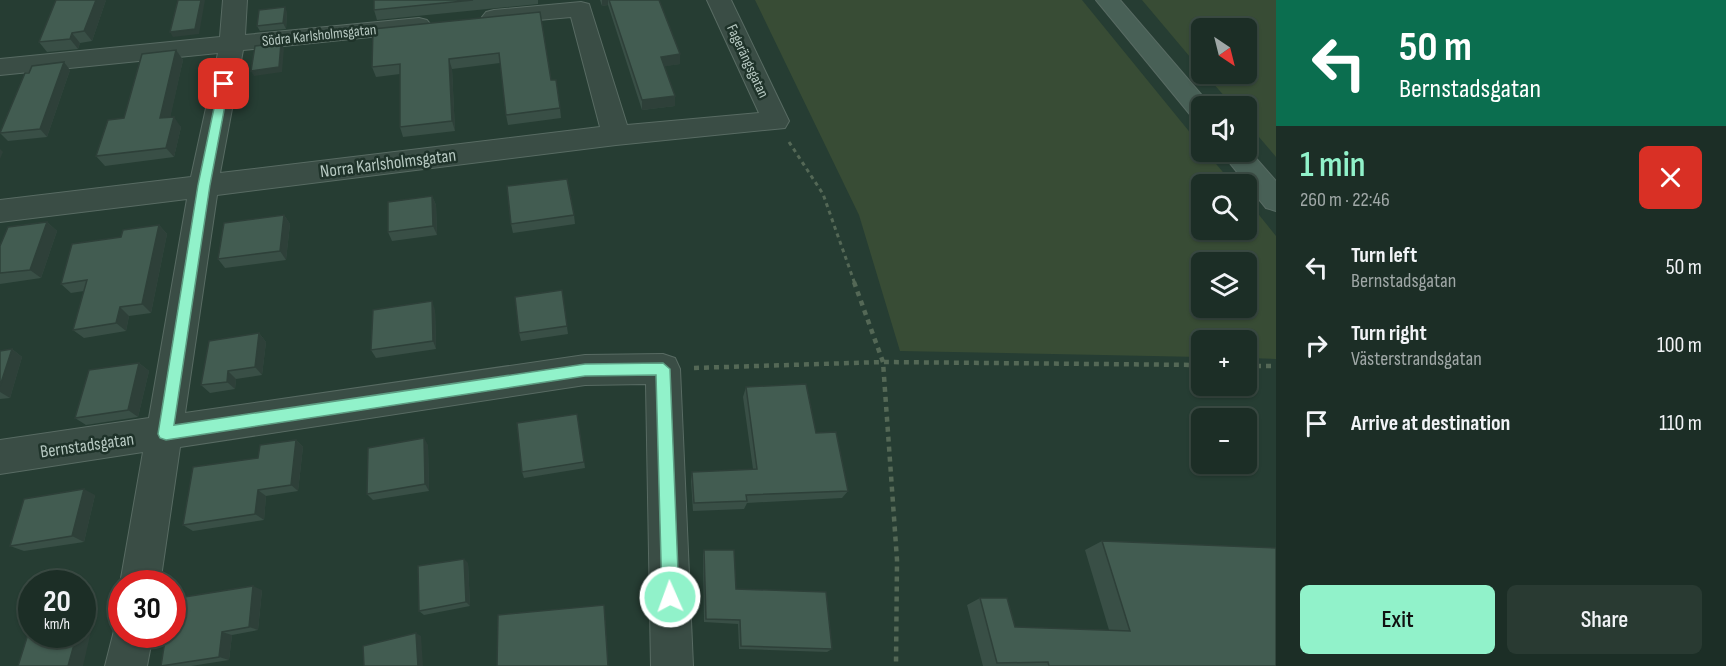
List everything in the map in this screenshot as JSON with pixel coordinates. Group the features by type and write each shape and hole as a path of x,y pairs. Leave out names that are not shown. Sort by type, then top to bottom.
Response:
{"main road":[{"path":"1108,0 1191,99"},
{"path":"1244,162 1276,200"}],"street":[{"path":"142,570 204,185 232,43 235,0"},
{"name":"Fagerängsgatan","path":"720,0 776,121"},
{"path":"476,19 581,9 616,135"},
{"name":"Södra Karlsholmsgatan","path":"0,67 441,23"},
{"name":"Norra Karlsholmsgatan","path":"0,211 616,135 776,121"},
{"path":"663,369 672,666"},
{"name":"Bernstadsgatan","path":"0,457 585,370 663,369"},
{"path":"126,666 129,648"}],"path":[{"path":"776,121 823,194 883,362 897,560 896,666"},
{"path":"663,369 883,362 1191,365"},
{"path":"1257,366 1276,366"}],"green space":[{"path":"755,0 1082,0 1191,134 1191,162 1214,162 1225,174 1191,174 1191,240 1257,240 1257,212 1276,236 1276,359 1257,358 1257,330 1191,330 1191,357 900,351 859,215"},
{"path":"1142,0 1276,0 1276,157 1257,135 1257,96 1224,96 1214,84 1257,84 1257,18 1191,18 1191,58"}],"building":[{"path":"56,0 96,0 84,31 72,33 70,39 39,42"},
{"path":"178,0 201,0 195,29 170,32"},
{"path":"374,0 473,0 374,10"},
{"path":"609,0 659,0 680,54 661,57 675,96 642,100"},
{"path":"285,7 283,23 257,26 259,10"},
{"path":"540,12 551,80 556,80 560,108 506,115 499,53 449,59 452,121 400,127 400,64 372,67 373,29"},
{"path":"281,43 279,67 251,71 255,46"},
{"path":"176,50 160,118 174,117 166,148 96,156 108,120 124,118 142,54"},
{"path":"64,62 40,129 0,133 25,73 29,73 32,66"},
{"path":"567,179 574,215 511,224 507,186"},
{"path":"432,196 433,226 388,232 388,202"},
{"path":"284,215 280,251 218,259 224,223"},
{"path":"47,222 30,270 0,273 0,246 8,227"},
{"path":"159,225 142,304 120,307 116,323 73,330 87,280 61,284 72,244 121,237 123,230"},
{"path":"562,290 567,326 519,333 515,297"},
{"path":"432,301 433,341 371,350 373,310"},
{"path":"259,333 255,367 228,371 227,382 201,385 209,341"},
{"path":"12,349 0,386 0,351"},
{"path":"139,363 128,410 75,418 89,370"},
{"path":"806,384 816,433 836,432 848,491 746,495 747,501 694,503 692,472 757,469 746,387"},
{"path":"577,414 584,462 522,472 517,423"},
{"path":"424,438 425,484 367,494 368,448"},
{"path":"296,440 291,485 258,490 255,514 183,525 193,467 258,458 260,445"},
{"path":"84,489 72,536 10,546 24,499"},
{"path":"1102,541 1276,548 1276,666 1049,666 1048,662 997,663 980,598 1007,598 1015,627 1130,631"},
{"path":"704,550 734,550 736,589 826,592 832,649 741,646 740,620 706,619"},
{"path":"464,559 466,602 419,611 418,566"},
{"path":"253,586 249,627 222,632 219,657 161,666 164,648 186,648 186,597"},
{"path":"604,605 608,666 497,666 498,615"},
{"path":"416,633 418,666 364,666 363,646"},
{"path":"24,648 73,648 68,666 18,666"}],"route":[{"path":"224,84 204,185 166,434 585,370 663,369 670,597"}]}
